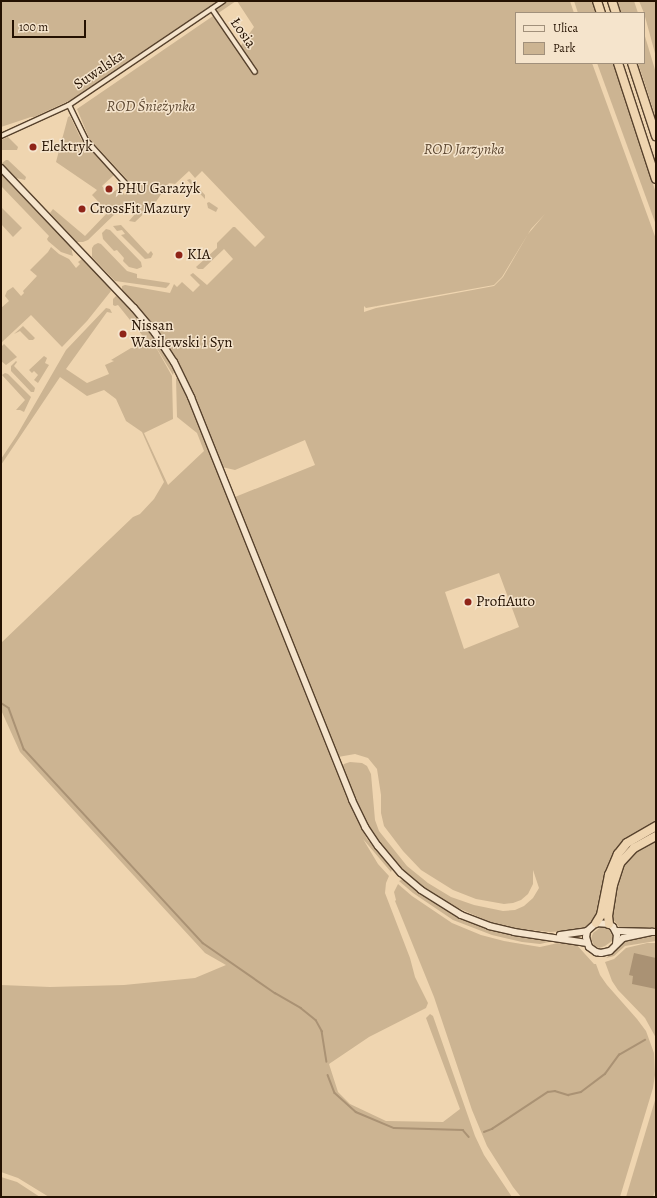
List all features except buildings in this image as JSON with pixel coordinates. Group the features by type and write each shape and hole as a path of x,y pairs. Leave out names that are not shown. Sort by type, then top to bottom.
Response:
{"highway":[{"path":"597,1 601,12"},
{"path":"612,1 616,12"},
{"path":"618,64 656,179"},
{"path":"632,64 656,136"},
{"path":"596,923 601,915 609,875 618,854 627,843 656,826"},
{"path":"609,924 608,916 612,890 620,863 634,848 656,836"}],"main road":[{"path":"1,168 117,289 160,341 185,385 352,800 365,827 378,846 401,873 421,890 461,915 489,926 514,932 587,943"},
{"path":"546,936 570,935 587,931 596,923 609,924 616,931 654,932"},
{"path":"587,931 587,943 592,950 601,953 610,951 623,938 654,932"},
{"path":"616,931 616,944"}],"street":[{"name":"Suwalska","path":"1,136 69,105 223,1"},
{"name":"Łosia","path":"212,9 255,72"},
{"name":"Suwalska","path":"69,105 86,140 126,184"}],"green space":[{"path":"1,1 219,1 75,98 34,117 1,127"},
{"path":"227,1 236,1 217,14 217,8"},
{"path":"237,1 570,1 574,12 515,12 515,64 592,64 656,239 656,822 633,835 614,854 607,869 598,917 582,930 550,932 520,929 492,923 447,903 423,887 406,872 387,852 361,814 342,767 344,764 350,762 362,763 367,766 371,774 375,820 379,831 407,866 428,883 451,897 474,905 503,911 515,910 524,906 533,898 539,888 533,870 533,884 528,894 521,900 513,903 504,904 476,899 453,890 421,870 403,851 384,826 381,813 381,795 377,769 368,758 355,754 338,757 235,497 315,465 305,440 235,470 222,467 180,368 156,329 122,289 122,286 125,285 170,293 174,284 177,287 182,282 193,292 200,285 190,275 193,273 207,285 233,259 224,249 203,269 198,269 196,267 217,248 217,243 233,227 235,227 255,247 265,237 202,171 195,178 189,171 175,184 169,183 155,203 135,222 129,221 135,214 127,207 121,213 118,211 88,240 83,242 77,242 50,213 53,209 85,236 108,212 92,195 97,190 56,162 68,117 70,116 81,139 114,175 102,186 109,195 119,188 125,195 133,186 89,138 77,109 213,16 247,64 257,71 240,47 254,27","holes":["545,214 528,234 503,277 494,286 376,308 364,312 364,306 366,308 494,285 502,277 531,229","499,573 519,627 464,649 445,592"]},
{"path":"574,1 592,1 596,12 578,12"},
{"path":"617,1 634,1 638,12 621,12"},
{"path":"639,1 656,1 656,57 645,12 644,12"},
{"path":"645,36 656,73 656,118 638,64 645,64"},
{"path":"597,64 613,64 656,193 656,225"},
{"path":"8,137 18,147 17,150 1,150 1,140"},
{"path":"8,160 26,177 25,180 16,178 2,163"},
{"path":"1,174 71,247 73,256 61,252 48,241 47,239 49,236 1,186"},
{"path":"190,179 205,195 205,199 187,180"},
{"path":"209,202 218,208 216,212 208,208 207,203"},
{"path":"1,207 22,228 13,237 1,224"},
{"path":"121,225 148,254 151,251 153,254 151,258 145,259 121,235 125,234 122,230 117,231 113,226"},
{"path":"106,229 110,230 141,262 142,267 137,269 129,267 123,261 124,258 117,250 114,251 103,239 102,233"},
{"path":"98,243 101,244 127,271 137,274 137,278 170,283 169,285 166,288 115,281 92,257 92,248"},
{"path":"51,247 59,254 69,259 76,268 80,264 78,262 84,259 108,284 111,291 87,321 62,347 31,315 1,343 1,308 9,301 5,296 7,291 13,287 21,296 24,293 23,291 37,276 30,270"},
{"path":"116,296 120,298 146,327 169,360 174,371 173,375 153,342 172,376 173,419 144,433 168,485 204,451 197,433 177,417 176,378 179,380 189,402 348,801 367,839 392,869 391,872 363,839 378,864 389,876 386,883 385,893 410,958 415,977 428,1003 426,1008 369,1037 329,1064 338,1092 350,1104 386,1121 443,1122 460,1109 426,1018 430,1014 433,1016 475,1136 484,1155 512,1197 49,1197 18,1178 1,1172 1,985 50,987 124,985 195,978 226,965 205,953 20,752 1,710 1,643 133,517 140,514 154,499 164,482 142,432 126,421 116,399 104,390 87,396 60,377 1,465 1,459 17,435 66,350 106,308 110,309 112,313 107,312 66,369 87,383 109,374 105,365 114,361 111,360 131,348 135,348 146,340 118,305 113,305 113,299"},
{"path":"23,326 35,338 33,340 29,340 20,331 14,334"},
{"path":"4,344 17,357 6,365 1,361 1,347"},
{"path":"44,356 47,358 45,363 49,365 38,383 34,380 38,375 34,371 32,373 29,370"},
{"path":"16,361 17,362 14,366 35,388 34,392 31,392 11,371 11,366"},
{"path":"5,373 8,374 31,397 24,412 16,410 25,400 2,375"},
{"path":"656,839 656,928 620,928 612,918 618,879 623,864 632,853"},
{"path":"403,879 429,900 471,923 505,934 558,940 540,944 522,942 492,935 453,920 413,893 399,881"},
{"path":"398,884 412,896 452,923 481,935 504,941 540,947 558,943 576,944 594,964 596,964 600,975 607,985 646,1031 654,1053 655,1075 653,1088 620,1197 521,1197 513,1187 487,1146 472,1110 434,997 395,901 394,892"},
{"path":"601,927 608,928 613,937 612,941 599,948 594,945 591,939 593,933"},
{"path":"656,936 656,941 625,946 614,956 606,958 628,939"},
{"path":"647,943 656,943 656,1038 645,1018 618,990 612,981 605,962 614,959 626,948"},
{"path":"656,1097 656,1188 653,1197 626,1197"},
{"path":"1,1177 17,1182 40,1197 1,1197"}],"shaded area":[{"path":"634,953 656,958 656,989 632,984 633,976 629,975"}],"waterway":[{"path":"1,703 9,708 24,749 203,943 275,993 301,1008 316,1020 322,1031 327,1062"},
{"path":"484,1132 492,1129 548,1092 555,1091 568,1095 581,1092 605,1074 619,1055 645,1040"},
{"path":"328,1075 335,1093 356,1112 394,1128 463,1130 469,1137"}],"place":[{"name":"Elektryk","path":"33,147"},
{"name":"PHU Garażyk","path":"109,189"},
{"name":"CrossFit Mazury","path":"82,209"},
{"name":"KIA","path":"179,255"},
{"name":"Nissan Wasilewski i Syn","path":"123,334"},
{"name":"ProfiAuto","path":"468,602"}],"park label":[{"name":"ROD Śnieżynka","path":"151,107"},
{"name":"ROD Jarzynka","path":"464,150"}]}
